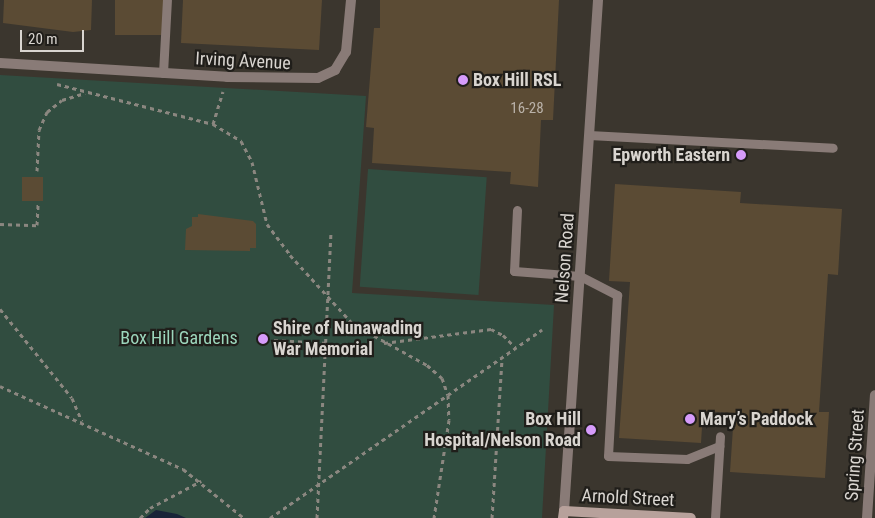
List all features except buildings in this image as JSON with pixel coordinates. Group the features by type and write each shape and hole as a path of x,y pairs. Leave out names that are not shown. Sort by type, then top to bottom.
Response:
{"main road":[{"name":"Arnold Street","path":"563,515 691,518"}],"street":[{"name":"Irving Avenue","path":"0,63 306,80 334,71 346,52 351,0"},
{"name":"Nelson Road","path":"563,515 598,0"},
{"name":"Spring Street","path":"867,518 875,395"}],"lane":[{"path":"163,73 167,0"},
{"path":"589,136 833,148"},
{"path":"517,210 514,271 580,276 617,295 608,456 687,459 720,446"},
{"path":"715,518 720,436"}],"path":[{"path":"213,124 227,77"},
{"path":"50,82 213,124 233,133 244,145 252,162 270,230 353,324 383,343 433,369 442,378 448,395 447,443 434,518"},
{"path":"37,170 40,130 47,112 62,100 88,92"},
{"path":"0,224 37,225 38,203"},
{"path":"318,518 331,232"},
{"path":"0,310 72,398 82,422"},
{"path":"383,343 491,329 503,335 516,348"},
{"path":"270,518 542,330"},
{"path":"274,340 327,344"},
{"path":"492,518 502,358"},
{"path":"0,386 169,462 201,481 244,518"},
{"path":"140,518 150,508 201,481"}],"green space":[{"name":"Box Hill Gardens","path":"0,75 366,96 352,293 554,305 542,518 0,518"},
{"path":"368,169 487,177 478,295 360,287"}],"water":[{"path":"156,510 177,514 186,518 145,518"}],"place":[{"name":"Box Hill RSL","path":"463,80"},
{"name":"Epworth Eastern","path":"741,155"},
{"name":"Shire of Nunawading War Memorial","path":"263,339"},
{"name":"Mary’s Paddock","path":"690,419"},
{"name":"Box Hill Hospital/Nelson Road","path":"591,430"}]}
